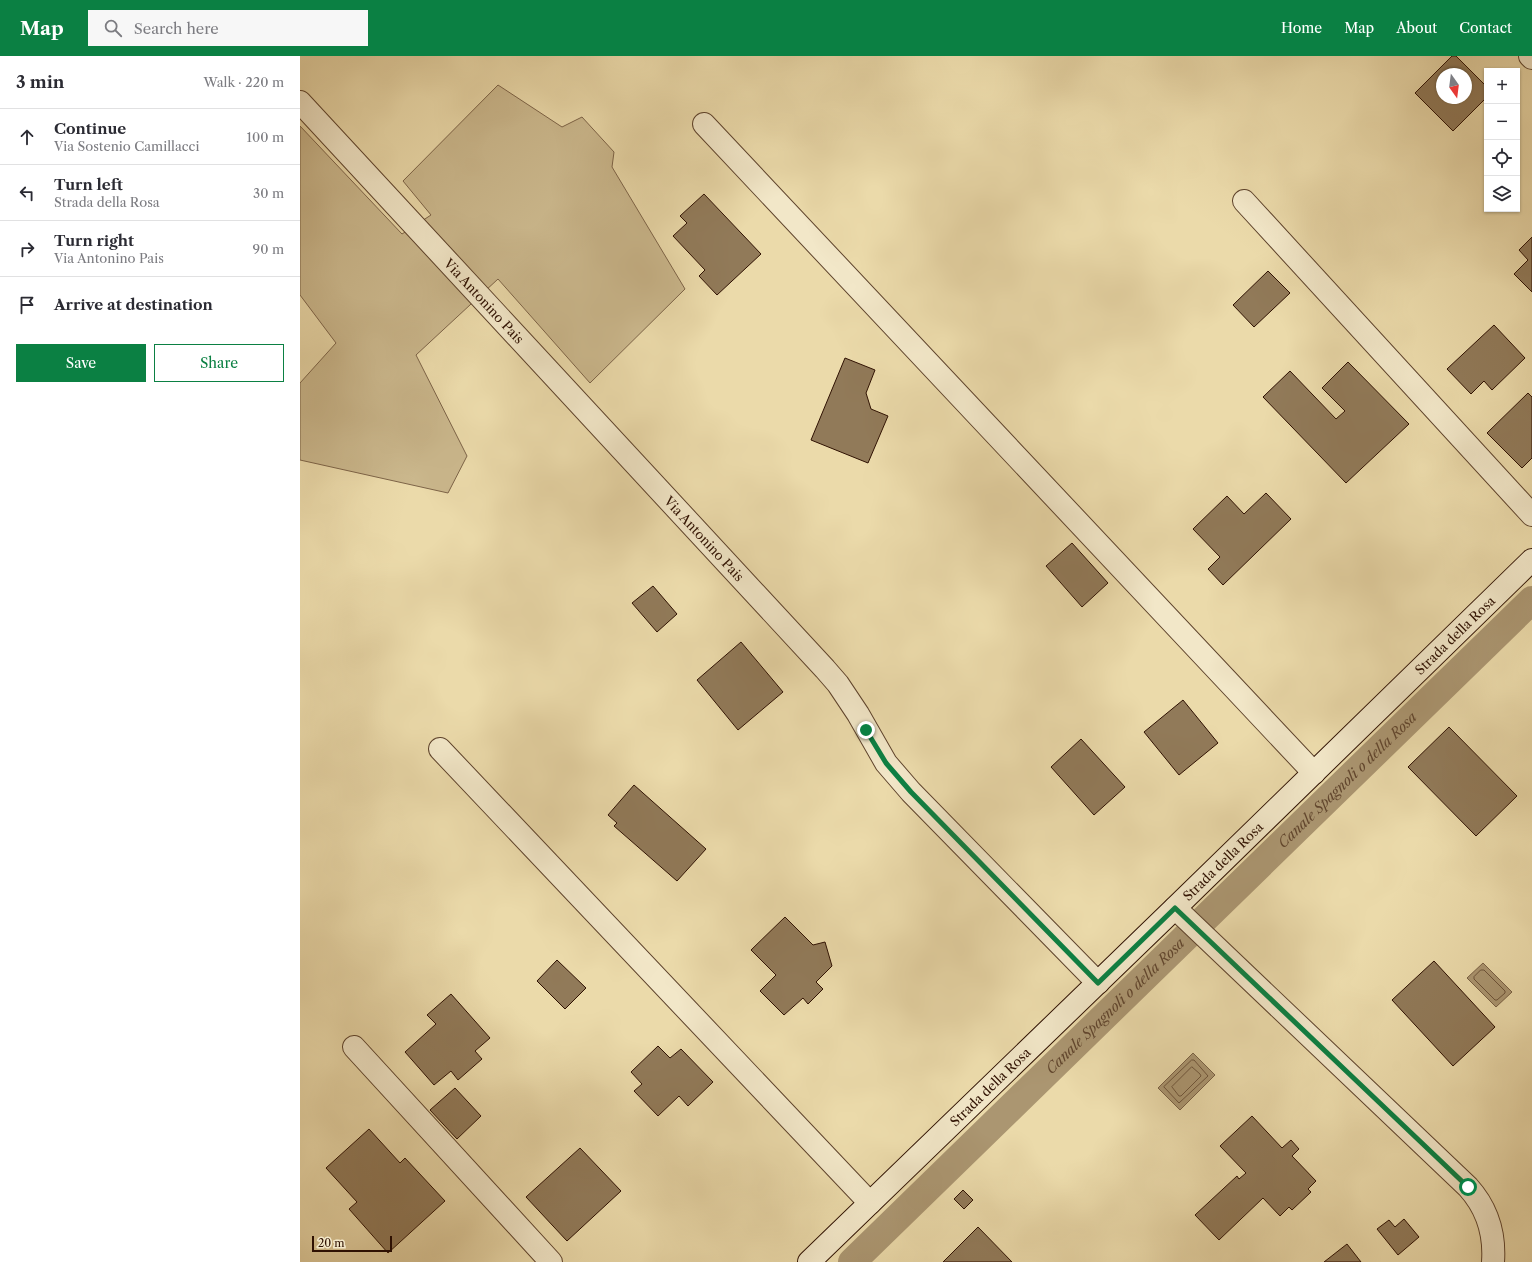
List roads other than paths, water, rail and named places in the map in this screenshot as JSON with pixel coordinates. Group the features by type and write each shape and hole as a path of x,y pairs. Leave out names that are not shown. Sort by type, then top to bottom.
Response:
{"street":[{"name":"Via Antonino Pais","path":"300,102 825,669 838,684 858,714 886,763 911,792 1098,983"},
{"path":"704,124 1314,773"},
{"path":"1244,201 1532,515"},
{"name":"Strada della Rosa","path":"809,1262 1532,560"},
{"path":"440,749 870,1203"},
{"path":"1175,908 1468,1187 1482,1206 1489,1222 1494,1247 1493,1262"},
{"path":"354,1047 551,1262"}],"water":[{"path":"1483,963 1512,992 1496,1007 1467,978"},
{"path":"1193,1053 1215,1075 1180,1110 1158,1088"}],"waterway":[{"name":"Canale Spagnoli o della Rosa","path":"852,1262 1532,600"}]}
